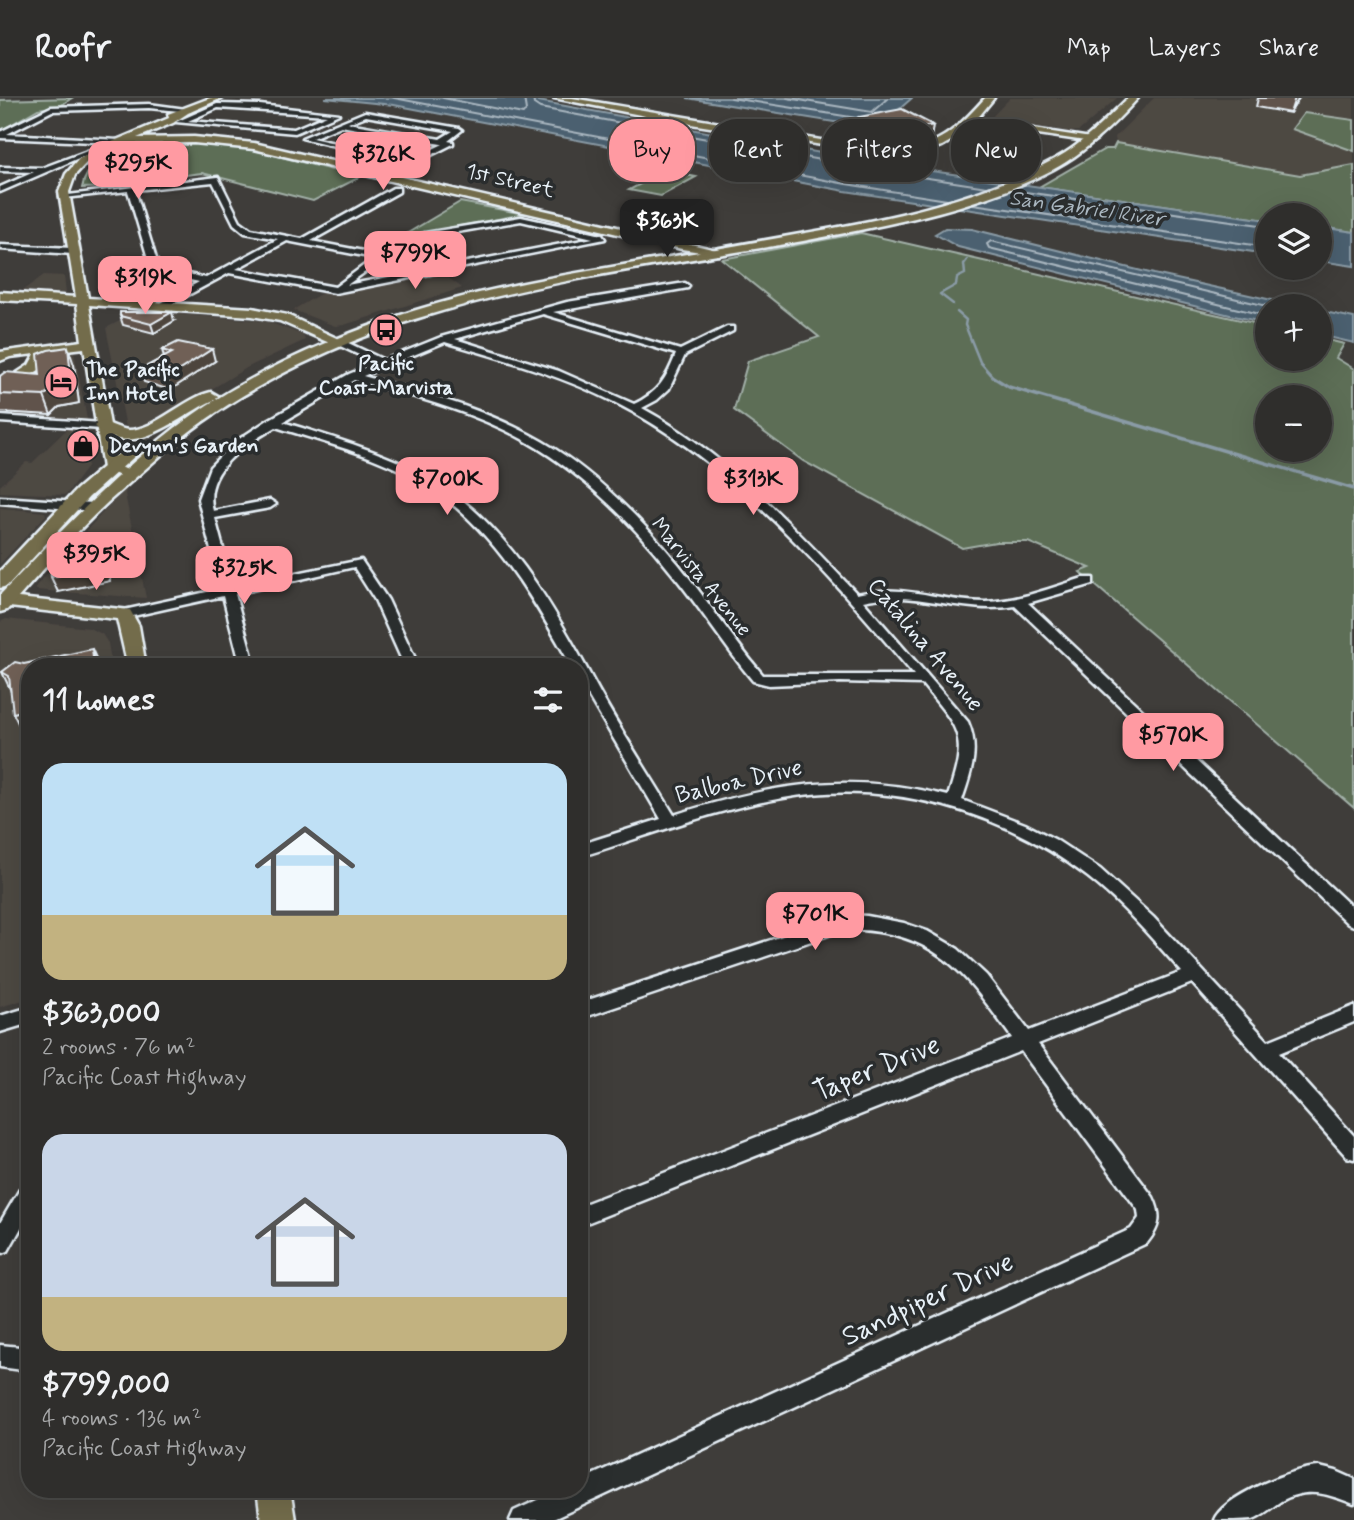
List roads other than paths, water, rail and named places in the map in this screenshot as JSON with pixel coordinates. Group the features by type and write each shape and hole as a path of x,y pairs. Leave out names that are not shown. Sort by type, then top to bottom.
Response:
{"highway":[{"path":"102,426 122,435 141,435 195,401 334,340 475,298 926,210 1021,180 1060,161 1092,139 1133,98"},
{"path":"2,603 127,474 206,413 270,370"},
{"path":"0,582 110,468 211,396"}],"main road":[{"path":"127,474 110,468 64,195 65,185 73,172 103,147 218,98"},
{"path":"558,98 868,150 935,148 951,137"},
{"path":"973,119 990,98"},
{"path":"974,119 998,98"},
{"path":"117,141 118,137 190,112"},
{"path":"149,129 158,135 193,136"},
{"path":"1041,132 1092,139"},
{"name":"1st Street","path":"140,141 193,136 254,141 682,246 712,250"},
{"name":"1st Street","path":"117,141 194,140 241,144 388,175"},
{"path":"0,296 271,314 334,340"},
{"path":"2,354 89,344"},
{"path":"0,390 34,368 43,351"},
{"path":"2,603 124,614 130,626 135,658"},
{"path":"274,1498 278,1520"}],"street":[{"path":"0,136 51,108 139,106 190,112 227,106 337,114 293,131 178,122 190,112"},
{"path":"413,163 305,139 357,115 373,114 459,130 441,142"},
{"path":"318,122 338,123 451,143 388,175"},
{"name":"1st Street","path":"0,136 117,141"},
{"path":"0,190 103,147"},
{"path":"0,169 73,172"},
{"path":"64,195 211,178 218,181 237,222 248,231 382,257"},
{"path":"131,188 153,263 167,272 206,281"},
{"path":"305,241 396,190"},
{"path":"226,271 335,290 601,239 521,219 413,238 397,245 335,290"},
{"path":"164,305 286,239"},
{"path":"0,247 73,251"},
{"path":"246,658 204,499 216,467 237,444 353,376 443,339 542,311 685,286"},
{"path":"542,311 681,353"},
{"path":"634,408 658,397 669,384 681,353 730,329"},
{"name":"Catalina Avenue","path":"443,339 550,371 634,408 688,442 766,507 854,598 961,722 969,737 969,753 954,801"},
{"path":"334,340 383,363"},
{"name":"Marvista Avenue","path":"353,376 429,398 481,417 534,443 575,469 661,552 758,678 769,681 840,678 925,680"},
{"path":"0,419 102,426"},
{"path":"272,422 371,455 411,472 447,495 486,530 520,570 574,658"},
{"path":"0,500 93,507"},
{"path":"207,516 270,504"},
{"path":"124,614 357,563 389,614 408,658"},
{"path":"854,598 895,591 972,605 1017,600 1088,581"},
{"path":"1017,600 1354,919"},
{"path":"588,682 671,823"},
{"name":"Balboa Drive","path":"588,848 775,793 817,788 885,789 954,801"},
{"path":"954,801 1025,832 1081,863 1132,906 1354,1150"},
{"path":"588,1008 822,929 848,922 867,922 907,931 948,949 980,980 1026,1040"},
{"name":"Taper Drive","path":"588,1212 1195,974"},
{"path":"1265,1051 1354,1014"},
{"path":"0,1024 21,1017"},
{"name":"Sandpiper Drive","path":"588,1490 1139,1236 1149,1225 1151,1216 1146,1204 1026,1040"},
{"path":"0,1244 7,1218 21,1202"},
{"path":"0,1356 21,1359"},
{"path":"1227,1520 1300,1479 1320,1477 1354,1492"},
{"name":"Sandpiper Drive","path":"523,1520 571,1498"}],"water":[{"path":"325,98 522,98 636,119 609,119 609,146 394,105"},
{"path":"687,98 912,98 888,119 822,120"},
{"path":"695,130 709,132 709,165 695,162"},
{"name":"San Gabriel River","path":"808,151 822,153 822,182 937,182 937,172 951,174 951,182 1007,182 1255,218 1255,252 798,182 808,182"},
{"path":"945,228 972,229 1255,296 1255,320 958,247 935,234"},
{"path":"1332,229 1354,232 1354,266 1332,263"},
{"path":"1332,313 1354,318 1354,343 1332,338"}],"waterway":[{"path":"953,304 940,294 956,285 957,278 965,274 964,264 967,260"},
{"path":"957,312 966,320 965,325 980,362 994,377"},
{"path":"994,377 1009,387 1354,489"}],"place":[{"name":"Pacific Coast-Marvista","path":"386,330"},
{"name":"The Pacific Inn Hotel","path":"61,382"},
{"name":"Devynn's Garden","path":"83,446"}]}
